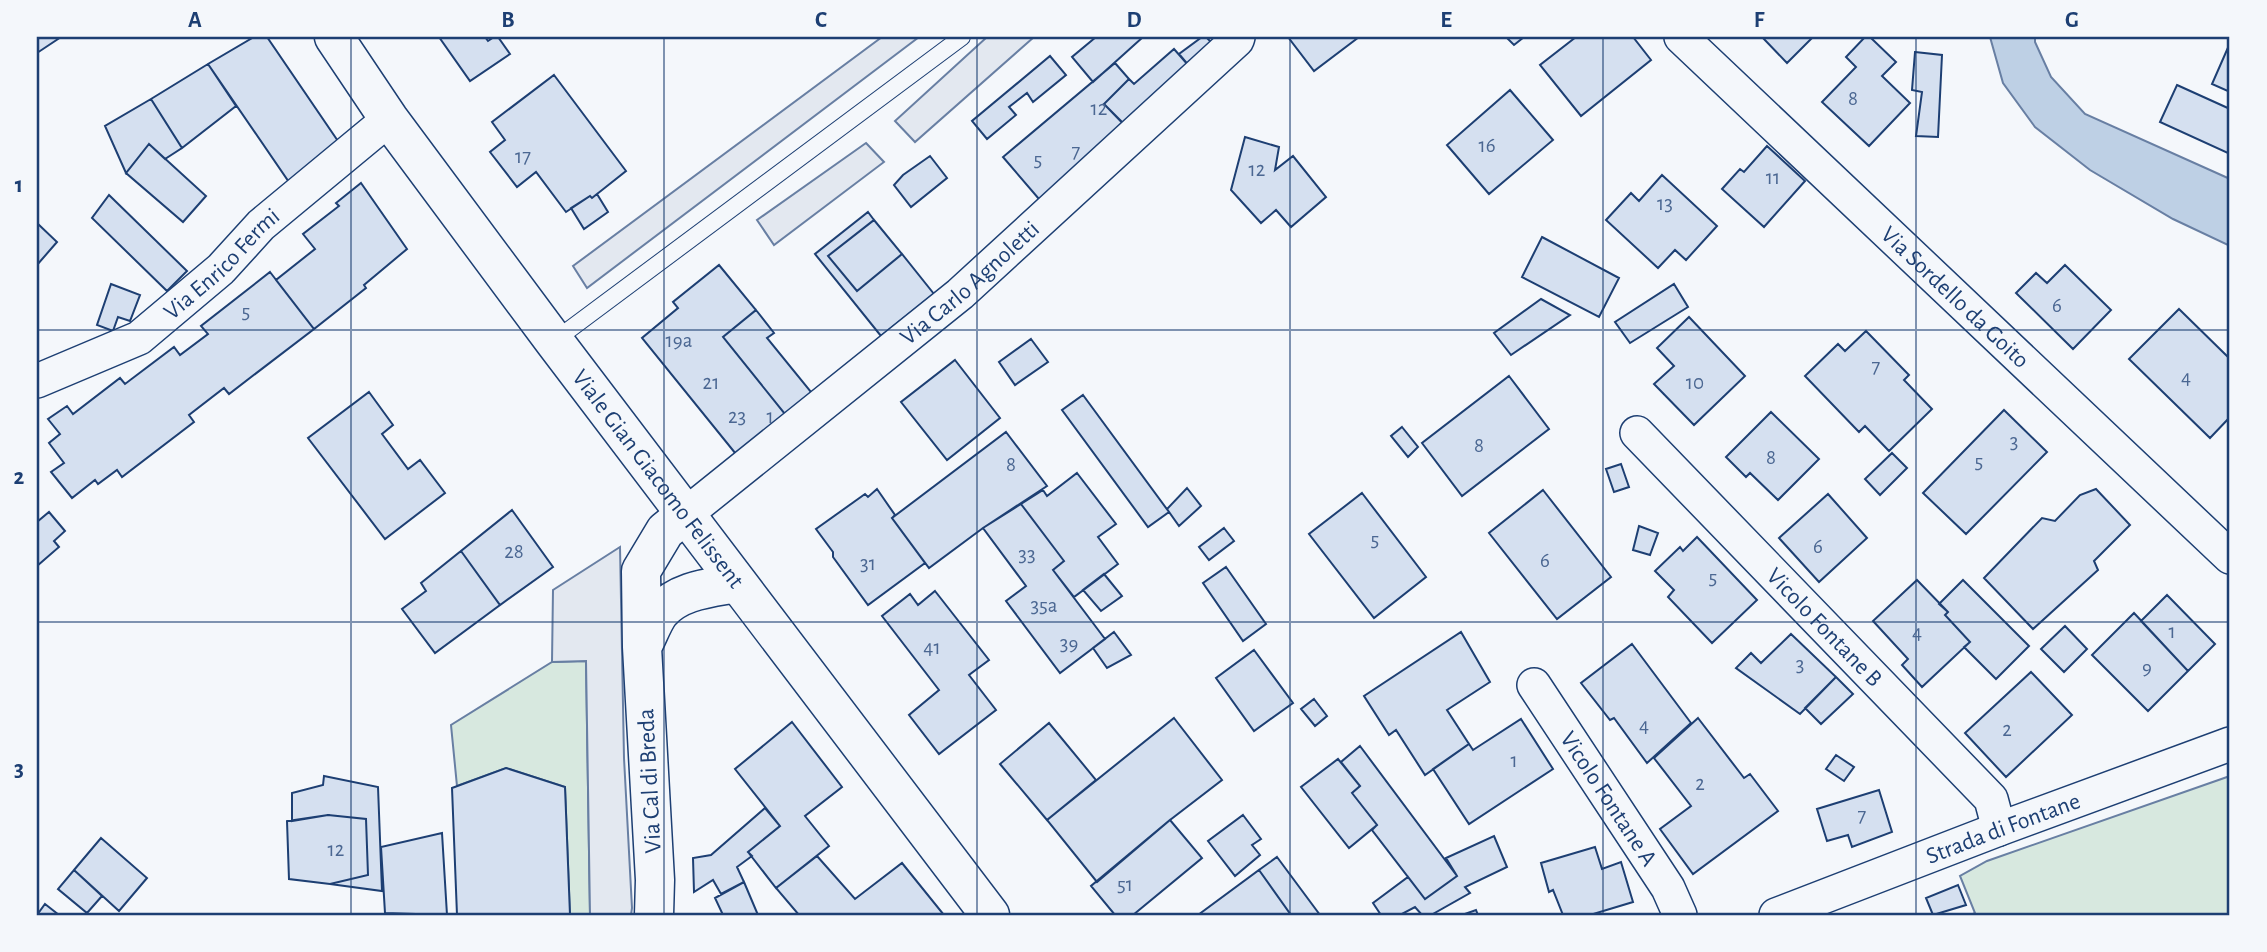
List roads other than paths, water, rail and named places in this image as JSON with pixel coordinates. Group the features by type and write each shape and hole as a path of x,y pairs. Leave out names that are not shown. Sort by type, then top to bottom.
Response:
{"main road":[{"name":"Viale Gian Giacomo Felissent","path":"334,37 389,118 554,341 990,915"},
{"name":"Via Cal di Breda","path":"654,915 655,880 642,647 641,571 665,531 686,514"},
{"path":"642,647 660,612 678,598 693,592 737,583"}],"street":[{"name":"Via Sordello da Goito","path":"1681,37 2230,557"},
{"name":"Via Carlo Agnoletti","path":"686,514 960,294 1238,38"},
{"name":"Via Enrico Fermi","path":"37,381 139,338 221,269 261,225 389,118"},
{"name":"Vicolo Fontane B","path":"1637,433 1991,799 1999,829"},
{"name":"Vicolo Fontane A","path":"1534,685 1668,888 1680,915"},
{"name":"Strada di Fontane","path":"1776,915 2230,744"}],"lane":[{"path":"554,341 962,37"}],"water":[{"path":"1990,37 2035,37 2051,77 2085,114 2230,179 2230,246 2173,219 2090,170 2035,127 2003,83"}]}
